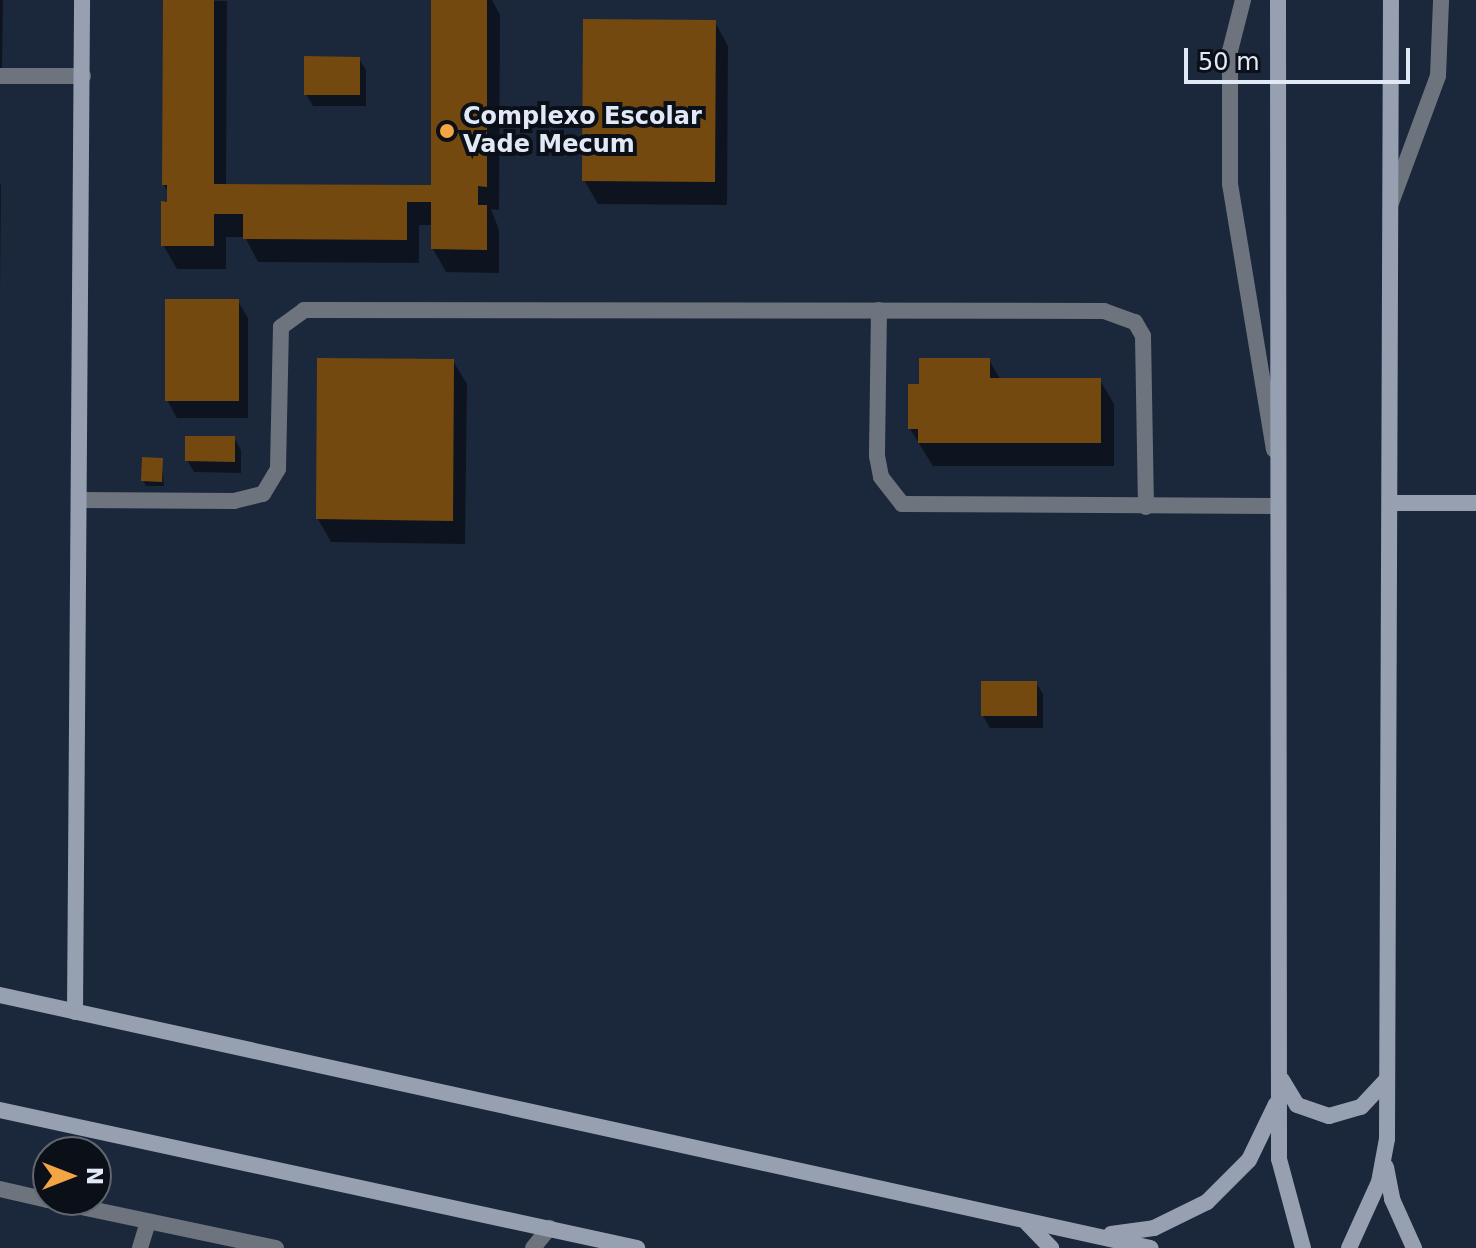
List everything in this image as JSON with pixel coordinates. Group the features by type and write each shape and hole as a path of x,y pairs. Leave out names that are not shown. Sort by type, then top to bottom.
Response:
{"street":[{"path":"75,1012 82,0"},
{"path":"1243,0 1230,51 1230,184 1275,459"},
{"path":"1278,0 1275,459 1281,1075 1279,1159 1303,1248"},
{"path":"1391,0 1387,1139 1392,1199 1414,1248"},
{"path":"1389,209 1438,76 1441,0"},
{"path":"0,76 83,76"},
{"path":"79,500 234,501 263,494 278,469 281,327 304,310 1104,311 1135,322 1146,356 1146,507"},
{"path":"879,310 877,456 892,497 915,507 1276,506"},
{"path":"1391,503 1476,503"},
{"path":"0,995 1151,1248"},
{"path":"1281,1075 1297,1105 1329,1116 1361,1107 1387,1079"},
{"path":"1094,1235 1154,1228 1207,1202 1230,1183 1265,1133 1281,1075"},
{"path":"0,1110 637,1248"},
{"path":"1349,1248 1379,1182 1387,1139"},
{"path":"0,1189 32,1196"},
{"path":"112,1214 276,1248"},
{"path":"1011,1216 1030,1224 1051,1248"},
{"path":"140,1248 148,1222"},
{"path":"533,1248 549,1228"}],"building":[{"path":"163,0 214,0 214,184 431,185 431,0 487,0 487,187 478,186 478,205 487,205 487,250 431,249 431,202 407,202 407,240 243,239 243,214 214,214 214,246 161,246 161,201 167,202 167,185 162,185"},
{"path":"583,19 716,20 715,182 582,181"},
{"path":"304,56 360,57 360,95 304,95"},
{"path":"165,299 239,299 239,401 165,401"},
{"path":"317,358 454,359 453,521 316,519"},
{"path":"919,358 990,358 990,378 1101,378 1101,443 918,443 918,429 908,429 908,384 919,384"},
{"path":"185,436 235,436 235,462 185,461"},
{"path":"142,457 163,458 162,482 141,481"},
{"path":"981,681 1037,681 1037,716 981,716"}],"place":[{"name":"Complexo Escolar Vade Mecum","path":"447,131"}]}
